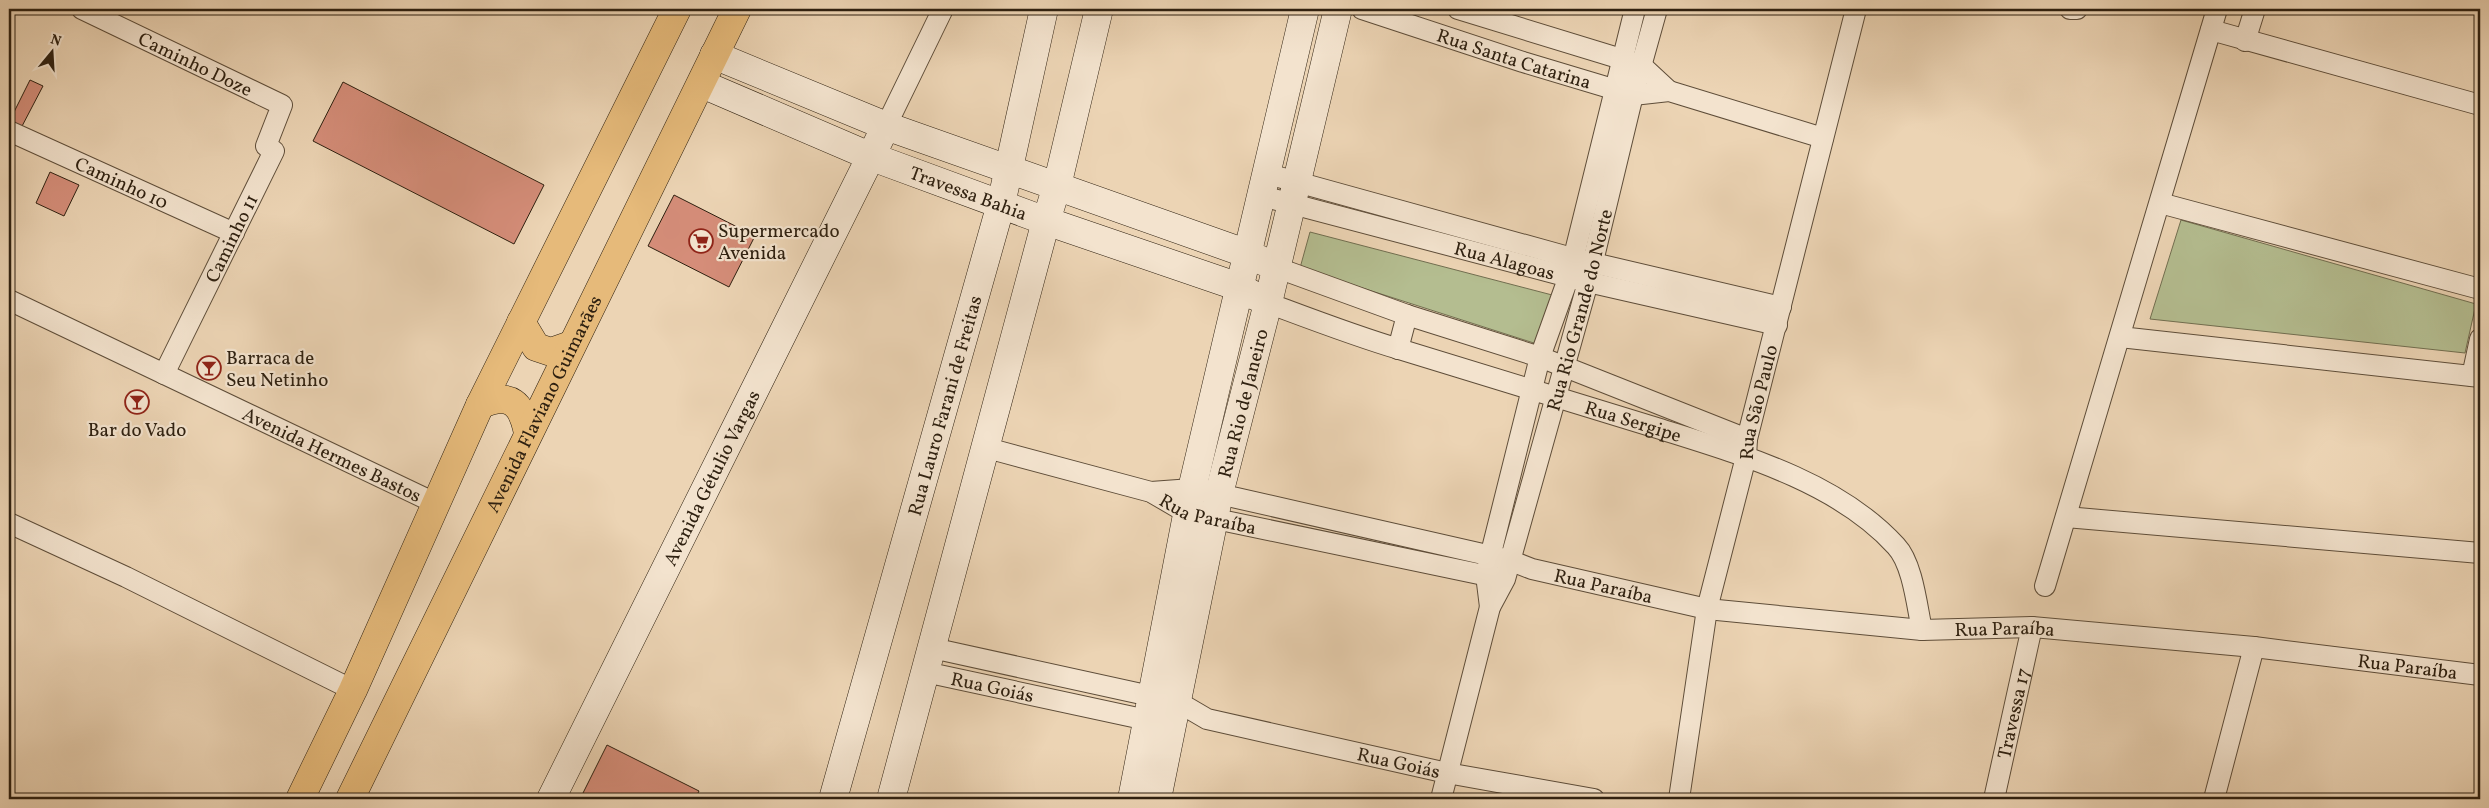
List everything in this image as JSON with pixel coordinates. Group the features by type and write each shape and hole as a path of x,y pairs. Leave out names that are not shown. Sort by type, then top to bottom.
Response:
{"main road":[{"path":"300,799 353,690 480,405 677,9"},
{"name":"Avenida Flaviano Guimarães","path":"350,799 570,345 702,84 737,9"},
{"path":"521,322 536,347 551,352 570,345"},
{"path":"480,405 491,400 504,399 512,401 524,414 528,433"}],"street":[{"name":"Caminho Doze","path":"82,9 282,105"},
{"name":"Rua Lauro Farani de Freitas","path":"833,799 1001,204 1044,9"},
{"path":"891,799 1057,186 1099,9"},
{"name":"Rua Rio de Janeiro","path":"1157,799 1163,711 1190,501 1305,9"},
{"name":"Rua Rio de Janeiro","path":"1132,799 1163,711 1217,506 1268,303 1275,267 1338,9"},
{"name":"Rua Santa Catarina","path":"1362,9 1523,62 1633,95 1669,91 1824,138"},
{"name":"Rua Santa Catarina","path":"1458,9 1641,65 1669,91"},
{"name":"Rua Rio Grande do Norte","path":"1498,568 1556,396 1590,272 1614,89 1635,9"},
{"name":"Rua Rio Grande do Norte","path":"1441,799 1490,607 1532,388 1540,357 1570,267 1633,95 1657,9"},
{"name":"Rua São Paulo","path":"1679,799 1707,609 1856,9"},
{"path":"2070,9 2077,9"},
{"path":"2045,586 2217,9"},
{"path":"2245,41 2255,9"},
{"path":"886,126 942,11"},
{"path":"2211,30 2480,105"},
{"path":"1523,62 1532,33"},
{"name":"Travessa Bahia","path":"714,55 886,126 1248,254 1275,267"},
{"name":"Travessa Bahia","path":"702,84 872,157 1046,221 1239,287 1268,303"},
{"name":"Caminho 11","path":"164,374 274,151 266,146 282,105"},
{"name":"Avenida Gétulio Vargas","path":"551,799 886,126"},
{"name":"Caminho 10","path":"9,131 234,233"},
{"name":"Rua Alagoas","path":"1265,185 1570,267 1779,316"},
{"path":"2160,202 2480,289"},
{"name":"Rua Sergipe","path":"1275,267 1407,315 1564,366 1746,448 1828,494 1868,518 1898,548 1910,576 1922,630"},
{"name":"Avenida Hermes Bastos","path":"9,300 437,504"},
{"name":"Rua Sergipe","path":"1268,303 1398,349 1556,396 1746,448"},
{"path":"1398,349 1407,315"},
{"path":"2120,337 2476,376 2480,339"},
{"name":"Rua Paraíba","path":"986,448 1190,501 1498,568 1532,569 1707,609 1922,630 2032,627 2254,647 2480,675"},
{"path":"2066,517 2480,553"},
{"path":"9,523 126,576 353,690"},
{"name":"Travessa 17","path":"1999,798 2032,627"},
{"path":"2214,799 2254,647"},
{"name":"Rua Goiás","path":"928,660 1207,719 1447,773 1594,799"}],"green space":[{"path":"2181,220 2476,304 2465,353 2150,319"},
{"path":"1310,232 1556,296 1540,345 1300,268"}],"building":[{"path":"30,80 43,86 20,130 9,122"},
{"path":"343,82 544,185 514,244 313,141"},
{"path":"50,172 79,185 64,216 36,203"},
{"name":"Supermercado Avenida","path":"674,195 755,236 729,287 648,246"},
{"path":"607,745 699,791 695,799 580,799"}],"place":[{"name":"Supermercado Avenida","path":"701,241"},
{"name":"Barraca de Seu Netinho","path":"209,368"},
{"name":"Bar do Vado","path":"137,402"}]}
